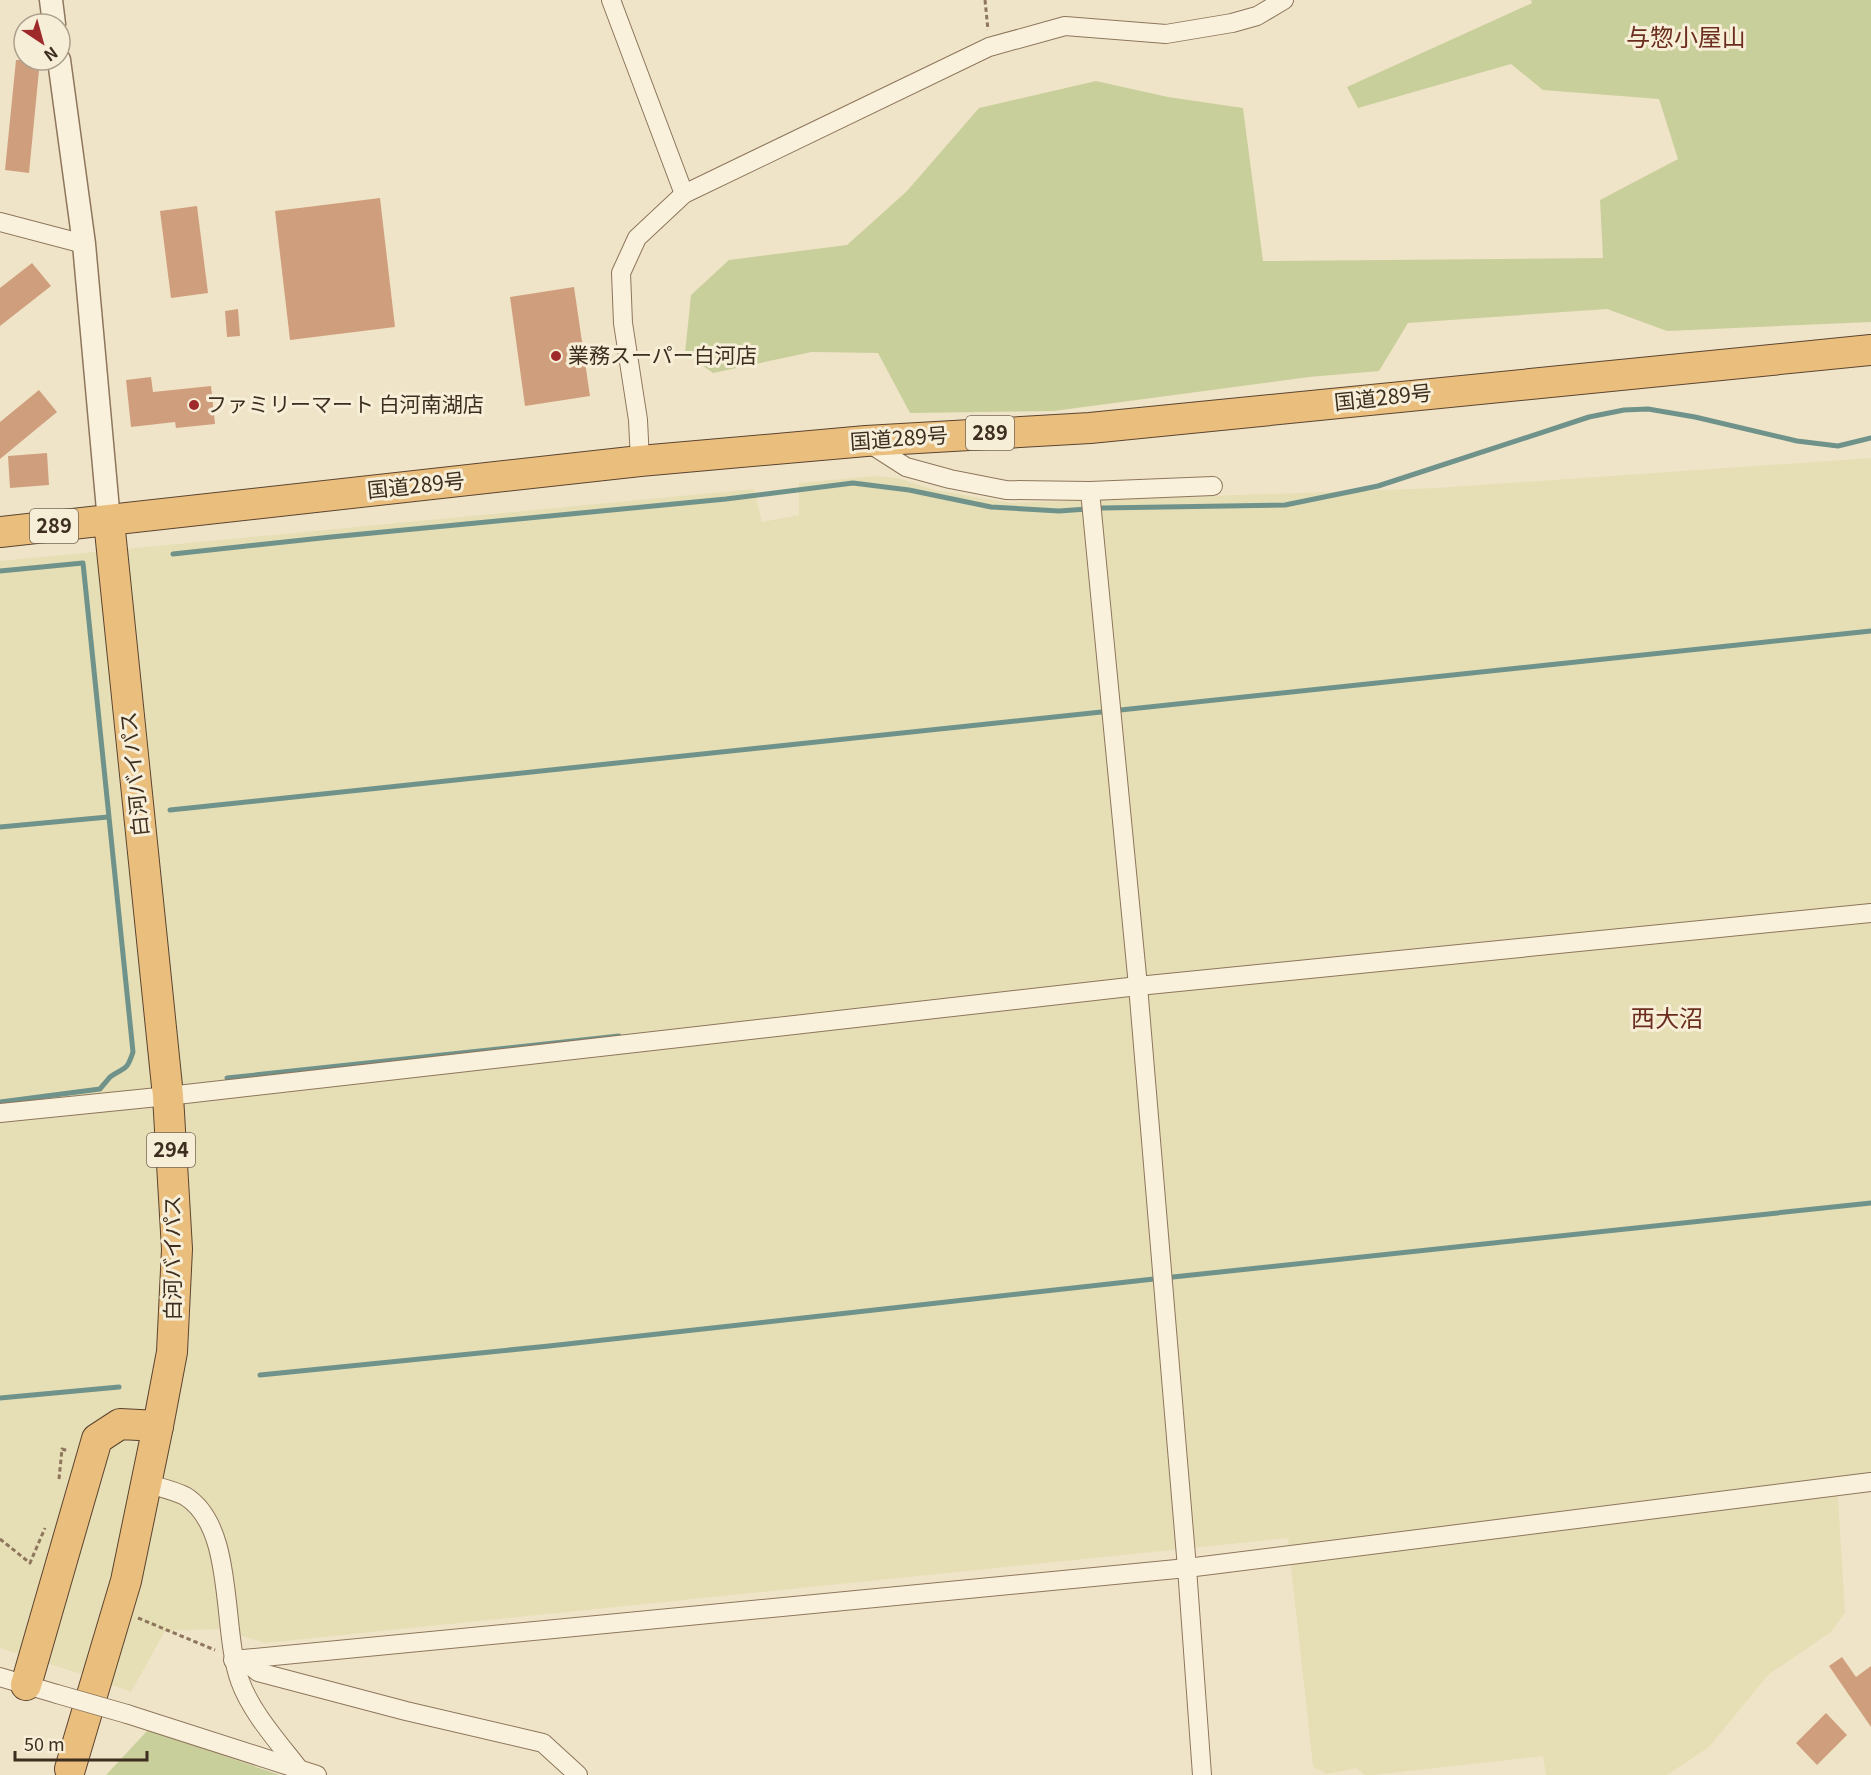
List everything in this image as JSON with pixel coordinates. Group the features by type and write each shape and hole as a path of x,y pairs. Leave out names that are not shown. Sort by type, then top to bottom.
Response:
{"highway":[{"name":"国道289号","path":"0,532 640,461 866,441 1090,428 1871,350"},
{"name":"白河バイパス","path":"70,1769 126,1581 158,1426 172,1352 177,1249 168,1096 109,521"},
{"path":"13,1681 71,1534 98,1438 120,1424 158,1426"}],"street":[{"path":"611,0 684,194"},
{"path":"640,461 638,420 623,323 621,273 637,238 684,194 989,47 1065,26 1166,34 1232,23 1257,16 1284,0"},
{"path":"61,72 84,244 109,521"},
{"path":"0,222 84,244"},
{"path":"866,441 906,467 950,479 1006,490 1090,491 1212,486"},
{"path":"1090,491 1138,986 1202,1775"},
{"path":"0,1113 1138,986 1871,913"},
{"path":"238,1659 1187,1568 1871,1482"},
{"path":"145,1483 184,1496 201,1510 213,1529 245,1695 299,1769"},
{"path":"238,1659 258,1672 406,1711 543,1743 578,1775"},
{"path":"13,1681 128,1714 317,1775"}],"path":[{"path":"985,0 989,47"},
{"path":"59,1488 62,1449 92,1456"},
{"path":"0,1539 30,1563 49,1519"},
{"path":"136,1617 238,1659"}],"shaded area":[{"path":"1871,458 1871,1476 1837,1480 1845,1613 1831,1632 1768,1675 1709,1747 1667,1775 1546,1775 1543,1756 1372,1775 1365,1775 1356,1768 1327,1774 1313,1767 1288,1538 265,1643 218,1629 165,1631 131,1692 0,1648 0,561 754,489 762,522 799,515 799,483 874,476 898,478 935,490 1011,503 1437,488"}],"green space":[{"path":"1531,0 1871,0 1871,322 1667,331 1607,309 1408,323 1379,371 1309,377 1054,411 910,413 878,353 812,352 713,373 685,353 691,295 729,260 847,245 907,191 979,108 1096,81 1168,97 1243,108 1263,261 1603,258 1600,200 1678,159 1659,99 1543,90 1511,64 1358,108 1347,87 1532,3"},
{"path":"148,1730 280,1775 106,1775"}],"building":[{"path":"15,72 39,72 29,173 5,170"},
{"path":"380,198 395,327 290,340 275,211"},
{"path":"197,206 208,293 171,298 160,211"},
{"path":"32,263 51,286 0,326 0,288"},
{"path":"574,287 590,396 525,406 510,297"},
{"path":"238,309 240,336 227,337 225,311"},
{"path":"151,377 153,392 211,386 215,424 176,428 175,422 131,427 126,380"},
{"path":"39,390 57,412 0,459 0,422"},
{"path":"47,453 49,485 10,488 8,456"},
{"path":"1842,1657 1856,1677 1871,1666 1871,1727 1829,1666"},
{"path":"1826,1713 1847,1735 1817,1765 1796,1743"}],"waterway":[{"path":"173,554 726,499 853,483 909,490 991,507 1059,511 1102,508 1285,505 1378,486 1589,417 1624,410 1648,409 1695,417 1797,441 1838,446 1871,438"},
{"path":"0,571 83,563 133,1052 127,1066 110,1077 100,1089 0,1102"},
{"path":"170,810 1871,631"},
{"path":"0,827 108,817"},
{"path":"227,1078 619,1036"},
{"path":"260,1375 549,1346 1871,1203"},
{"path":"0,1398 119,1387"}],"place":[{"name":"業務スーパー白河店","path":"556,356"},
{"name":"ファミリーマート 白河南湖店","path":"194,405"}],"district":[{"name":"与惣小屋山","path":"1686,38"},
{"name":"西大沼","path":"1667,1019"}]}
